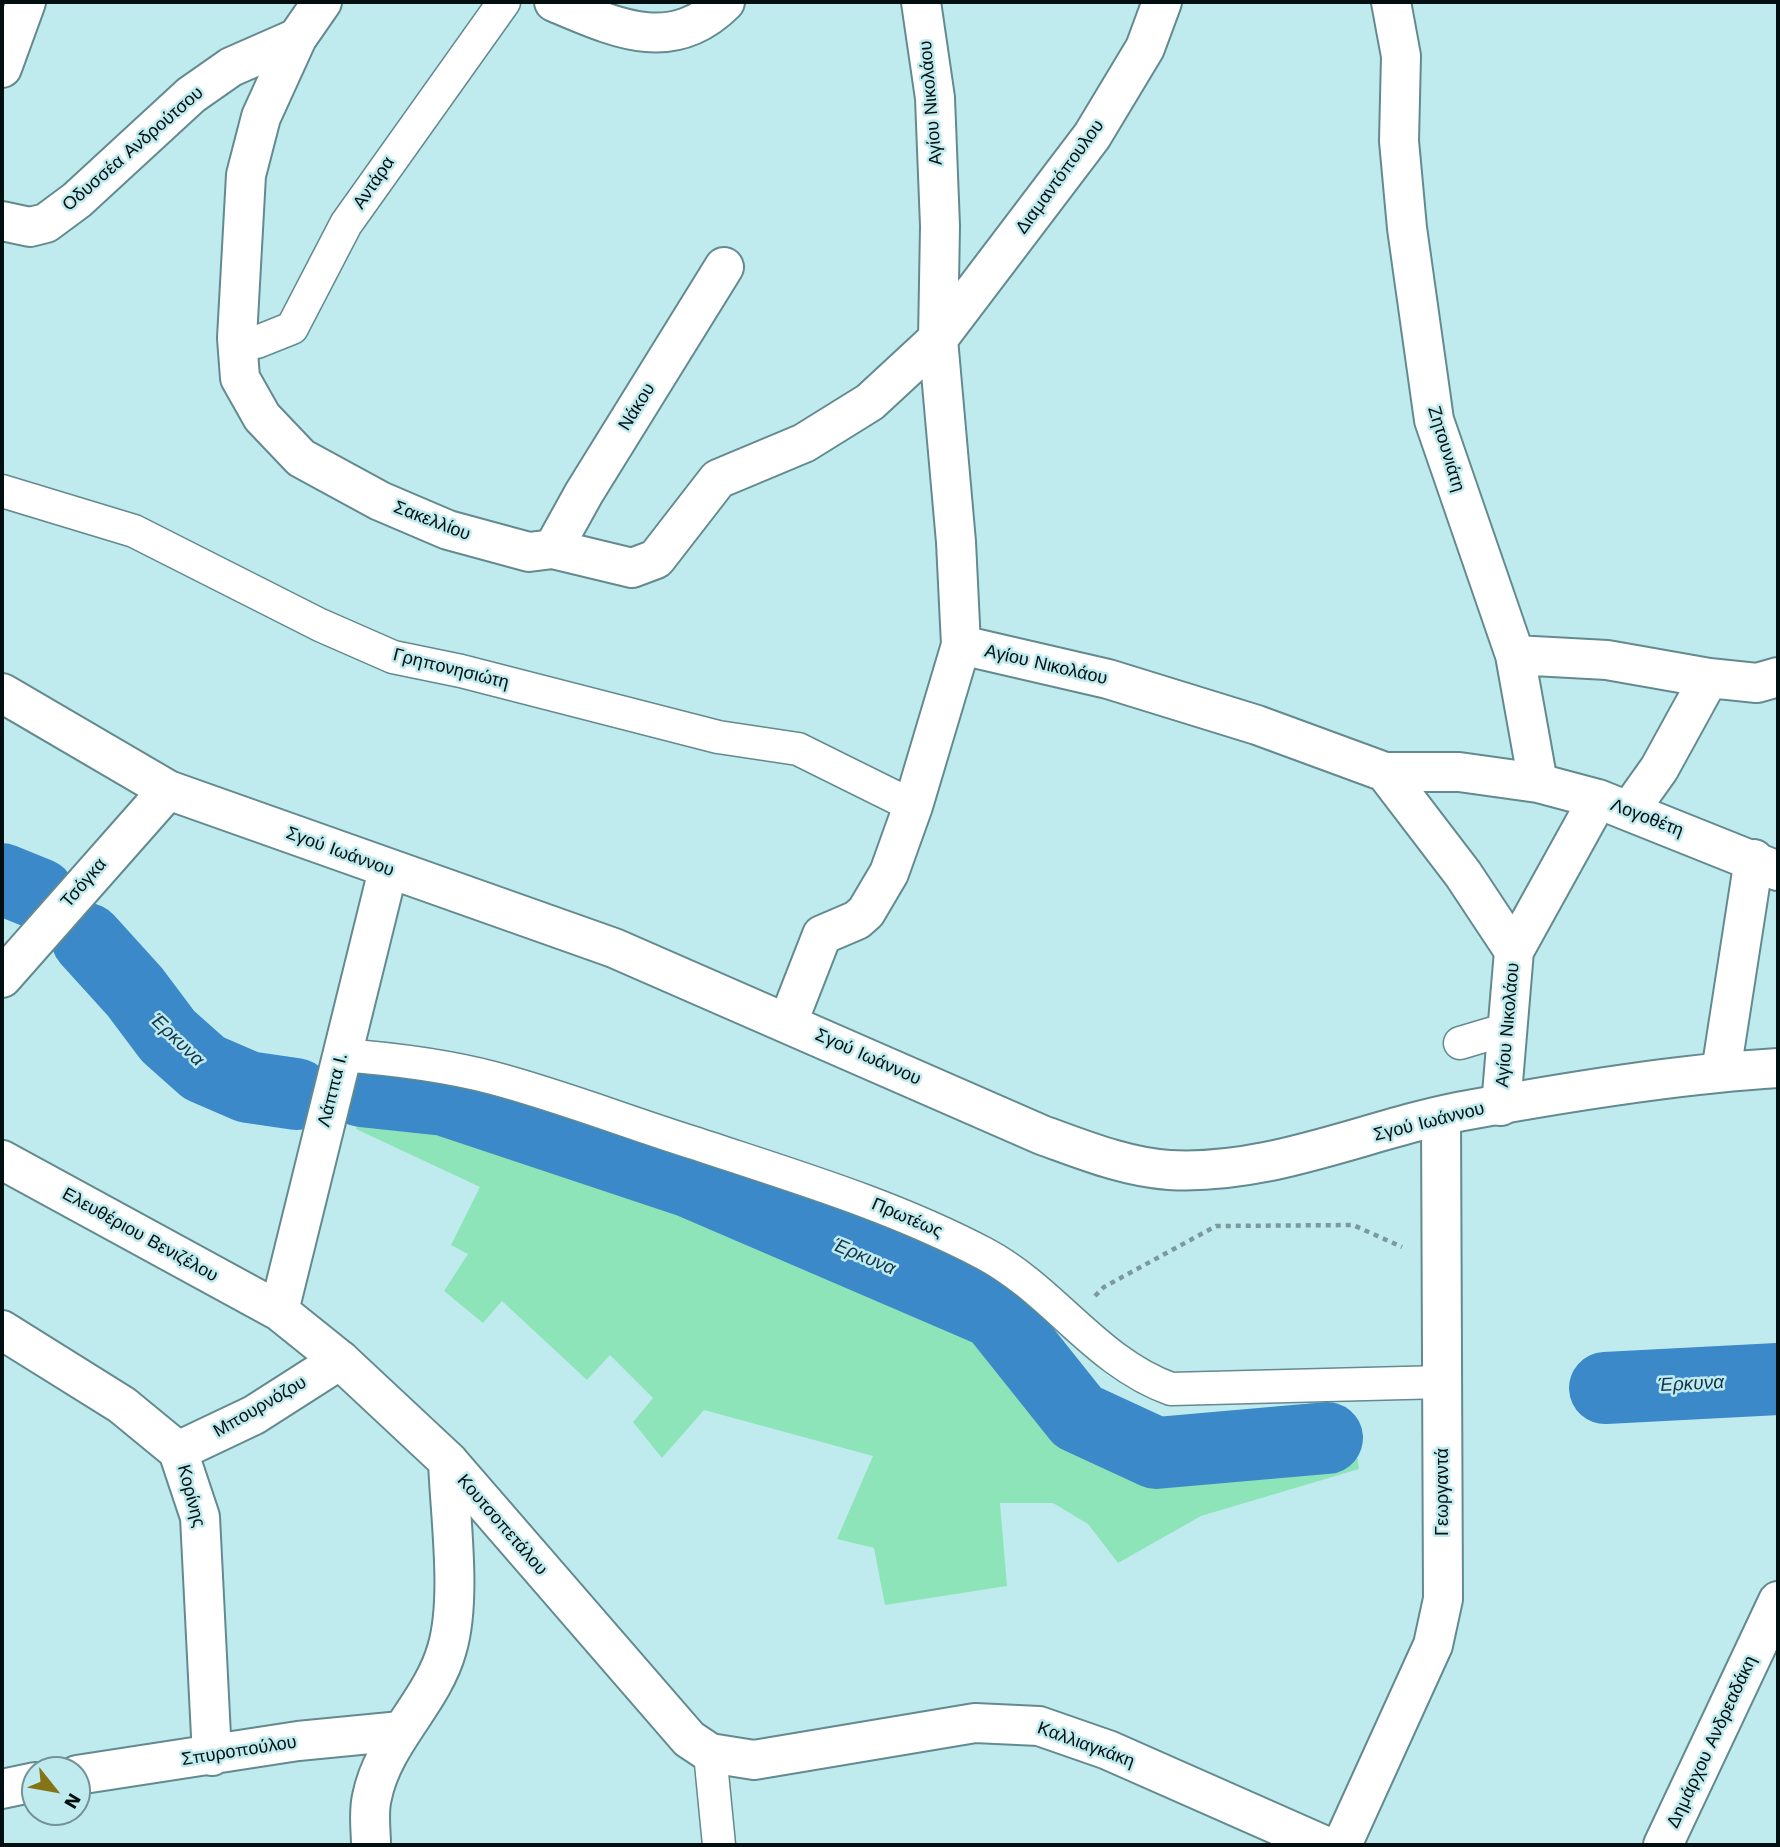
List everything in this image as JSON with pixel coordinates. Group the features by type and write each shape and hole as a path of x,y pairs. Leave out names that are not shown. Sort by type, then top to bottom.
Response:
{"street":[{"path":"2,68 26,2"},
{"path":"297,38 322,2"},
{"name":"Αντάρα","path":"237,338 257,342 292,328 346,224 504,2"},
{"path":"554,2 621,29 666,34 711,16 725,2"},
{"name":"Αγίου Νικολάου","path":"920,2 935,97 940,226 938,339 956,542 961,645 1108,679 1257,725 1385,772 1463,874 1514,951 1501,1106"},
{"name":"Διαμαντόπουλου","path":"938,339 1093,136 1145,48 1162,2"},
{"name":"Ζητουνιάτη","path":"1391,2 1401,56 1399,141 1407,228 1434,420 1514,655 1538,783"},
{"name":"Οδυσσέα Ανδρούτσου","path":"2,221 30,227 46,223 77,200 191,95 231,67 297,38"},
{"name":"Σακελλίου","path":"297,38 261,117 246,175 237,338 240,379 262,417 301,458 380,501 448,530 529,552 553,549 632,568 645,566 656,559 718,479 804,443 870,402 938,339"},
{"name":"Νάκου","path":"553,549 584,493 724,267"},
{"name":"Γρηπονησιώτη","path":"2,491 134,531 320,625 393,657 461,671 718,737 798,749 913,806"},
{"path":"788,1022 822,935 857,920 866,912 889,873 913,806 961,645"},
{"path":"1514,655 1607,660 1656,666 1709,678 1757,683 1778,677"},
{"path":"1385,772 1460,772 1538,783 1614,805 1658,769 1709,678"},
{"name":"Σγού Ιωάννου","path":"2,693 168,790 614,948 1042,1135 1111,1160 1170,1170 1247,1165 1441,1117 1501,1106 1721,1072 1778,1068"},
{"name":"Τσόγκα","path":"2,978 168,790"},
{"name":"Λογοθέτη","path":"1514,951 1614,805 1766,865"},
{"path":"1721,1072 1766,865"},
{"name":"Λάππα Ι.","path":"279,1311 388,870"},
{"path":"1460,1043 1507,1029"},
{"name":"Πρωτέως","path":"342,1055 404,1060 493,1078 867,1200 931,1227 1015,1271 1108,1355 1143,1379 1171,1389 1443,1382"},
{"name":"Γεωργαντά","path":"1342,1845 1433,1645 1441,1610 1441,1117"},
{"name":"Ελευθέριου Βενιζέλου","path":"2,1160 279,1311"},
{"name":"Κουτσοπετάλου","path":"279,1311 340,1360 448,1461 689,1739 710,1753"},
{"name":"Κορίνης","path":"2,1330 122,1405 178,1451 200,1517 212,1756"},
{"name":"Μπουρνόζου","path":"178,1451 254,1415 340,1360"},
{"path":"370,1845 371,1798 382,1766 401,1731 437,1680 448,1647 453,1613 448,1461"},
{"name":"Δημάρχου Ανδρεαδάκη","path":"1663,1845 1778,1601"},
{"name":"Καλλιαγκάκη","path":"710,1753 732,1759 754,1760 975,1723 1039,1726 1108,1750 1323,1845"},
{"name":"Σπυροπούλου","path":"91,1773 298,1741 401,1731"},
{"path":"710,1753 719,1845"},
{"path":"2,1789 21,1786"}],"path":[{"path":"1070,1321 1104,1287 1216,1226 1353,1225 1441,1265"}],"green space":[{"path":"363,1110 419,1115 598,1162 679,1190 988,1323 1075,1426 1153,1461 1355,1441 1359,1469 1201,1516 1118,1563 1088,1524 1053,1503 1000,1503 1007,1586 885,1605 874,1548 837,1539 873,1456 704,1410 662,1458 633,1422 653,1398 610,1355 587,1380 502,1301 483,1323 444,1291 468,1254 451,1245 480,1187 356,1129"}],"waterway":[{"name":"Έρκυνα","path":"2,879 39,894"},
{"name":"Έρκυνα","path":"87,939 135,992 168,1036 204,1068 248,1087 296,1094"},
{"name":"Έρκυνα","path":"361,1091 445,1100 688,1181 995,1313 1078,1417 1156,1453 1327,1438"},
{"name":"Έρκυνα","path":"1605,1388 1778,1379"}]}
